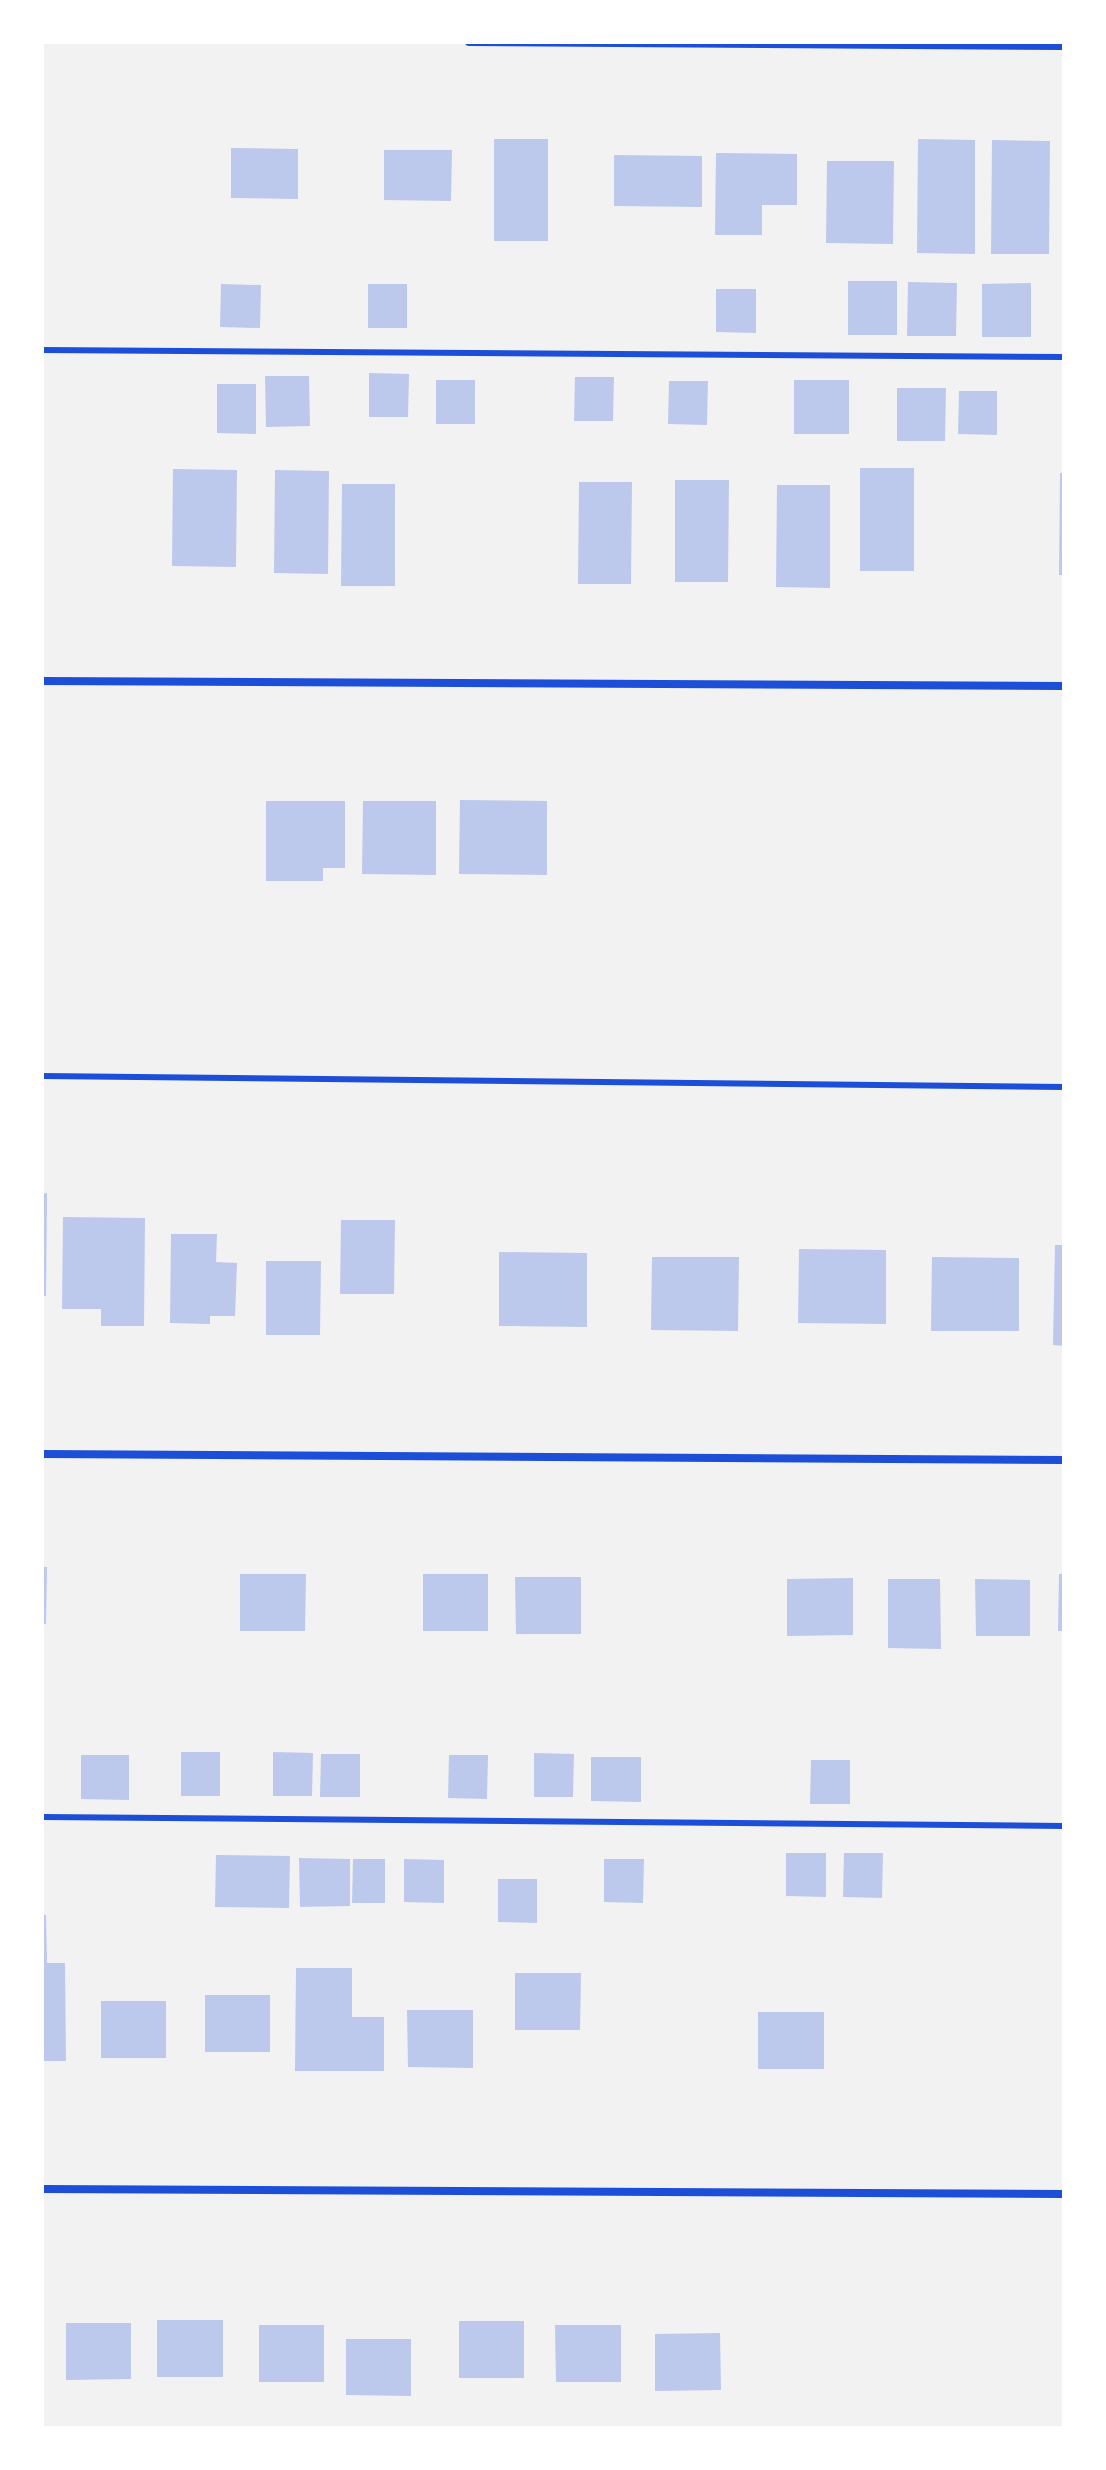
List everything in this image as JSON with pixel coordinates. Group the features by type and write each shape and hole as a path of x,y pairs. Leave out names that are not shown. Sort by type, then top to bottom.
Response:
{"street":[{"path":"469,42 1064,46"},
{"path":"42,681 1064,686"},
{"path":"42,1454 1064,1460"},
{"path":"42,2189 1064,2194"}],"lane":[{"path":"42,350 1064,357"},
{"path":"42,1076 1064,1087"},
{"path":"42,1817 1064,1826"}],"building":[{"path":"494,139 548,139 548,241 494,241"},
{"path":"918,139 975,140 975,254 917,253"},
{"path":"992,140 1050,141 1049,254 991,254"},
{"path":"231,148 298,149 298,199 231,198"},
{"path":"384,150 452,150 451,201 384,200"},
{"path":"716,153 797,154 797,205 762,205 762,235 715,235"},
{"path":"614,155 702,156 702,207 614,206"},
{"path":"827,161 894,161 893,244 826,243"},
{"path":"848,281 897,281 897,335 848,335"},
{"path":"908,282 957,283 956,336 907,336"},
{"path":"1031,283 1031,337 982,337 982,284"},
{"path":"221,284 261,285 260,328 220,327"},
{"path":"368,284 407,284 407,328 368,328"},
{"path":"716,289 756,289 756,333 716,332"},
{"path":"369,373 409,374 408,417 369,417"},
{"path":"265,376 309,376 310,426 266,427"},
{"path":"575,377 614,377 613,421 574,421"},
{"path":"436,380 475,380 475,424 436,424"},
{"path":"794,380 849,380 849,434 794,434"},
{"path":"669,381 708,381 707,425 668,424"},
{"path":"217,384 256,384 256,434 217,433"},
{"path":"897,388 946,388 945,441 897,441"},
{"path":"959,391 997,391 997,435 958,434"},
{"path":"860,468 914,468 914,571 860,571"},
{"path":"173,469 237,470 236,567 172,566"},
{"path":"275,470 329,471 328,574 274,573"},
{"path":"1060,473 1064,473 1064,575 1059,575"},
{"path":"675,480 729,480 728,582 675,582"},
{"path":"579,482 632,482 631,584 578,584"},
{"path":"342,484 395,484 395,586 341,586"},
{"path":"777,485 830,485 830,588 776,587"},
{"path":"460,800 547,801 547,875 459,874"},
{"path":"266,801 345,801 345,868 323,868 323,881 266,881"},
{"path":"363,801 436,801 436,875 362,874"},
{"path":"47,1193 46,1296 42,1296 42,1194"},
{"path":"63,1217 145,1218 144,1326 101,1326 101,1309 62,1309"},
{"path":"341,1220 395,1220 394,1294 340,1294"},
{"path":"171,1234 217,1234 216,1262 237,1263 235,1316 210,1316 210,1324 170,1323"},
{"path":"1055,1245 1064,1245 1064,1346 1053,1345"},
{"path":"799,1249 886,1250 886,1324 798,1323"},
{"path":"499,1252 587,1253 587,1327 499,1326"},
{"path":"652,1257 739,1257 738,1331 651,1330"},
{"path":"932,1257 1019,1258 1019,1331 931,1331"},
{"path":"266,1261 321,1261 320,1335 266,1335"},
{"path":"42,1567 47,1567 46,1624 42,1624"},
{"path":"240,1574 306,1574 305,1631 240,1631"},
{"path":"423,1574 488,1574 488,1631 423,1631"},
{"path":"1059,1574 1064,1574 1064,1631 1058,1631"},
{"path":"515,1577 581,1577 581,1634 516,1634"},
{"path":"853,1578 853,1635 787,1636 787,1579"},
{"path":"888,1579 940,1579 941,1649 888,1648"},
{"path":"975,1579 1030,1580 1030,1636 976,1636"},
{"path":"181,1752 220,1752 220,1796 181,1796"},
{"path":"273,1752 313,1753 312,1796 273,1796"},
{"path":"534,1753 574,1754 573,1797 534,1797"},
{"path":"321,1754 360,1754 360,1797 320,1797"},
{"path":"81,1755 129,1755 129,1800 81,1799"},
{"path":"449,1755 488,1755 487,1799 448,1798"},
{"path":"591,1757 641,1757 641,1802 591,1801"},
{"path":"811,1760 850,1760 850,1804 810,1804"},
{"path":"786,1853 826,1853 826,1897 786,1896"},
{"path":"844,1853 883,1853 882,1898 843,1897"},
{"path":"216,1855 290,1856 289,1908 215,1907"},
{"path":"299,1858 350,1859 350,1906 300,1907"},
{"path":"353,1859 385,1859 385,1903 352,1903"},
{"path":"404,1859 444,1860 444,1903 404,1902"},
{"path":"604,1859 644,1859 643,1903 604,1902"},
{"path":"498,1879 537,1879 537,1923 498,1922"},
{"path":"42,1915 46,1915 47,1963 65,1963 66,2061 42,2061"},
{"path":"296,1968 352,1968 352,2017 384,2017 384,2071 295,2071"},
{"path":"515,1973 581,1973 580,2030 515,2030"},
{"path":"205,1995 270,1995 270,2052 205,2052"},
{"path":"101,2001 166,2001 166,2058 101,2058"},
{"path":"407,2010 473,2010 473,2068 408,2067"},
{"path":"758,2012 824,2012 824,2069 758,2069"},
{"path":"157,2320 223,2320 223,2377 157,2377"},
{"path":"459,2321 524,2321 524,2378 459,2378"},
{"path":"66,2323 131,2323 131,2379 66,2380"},
{"path":"259,2325 324,2325 324,2382 259,2382"},
{"path":"555,2325 621,2325 621,2382 556,2382"},
{"path":"720,2333 721,2390 655,2391 655,2334"},
{"path":"346,2339 411,2339 411,2396 346,2395"}]}
